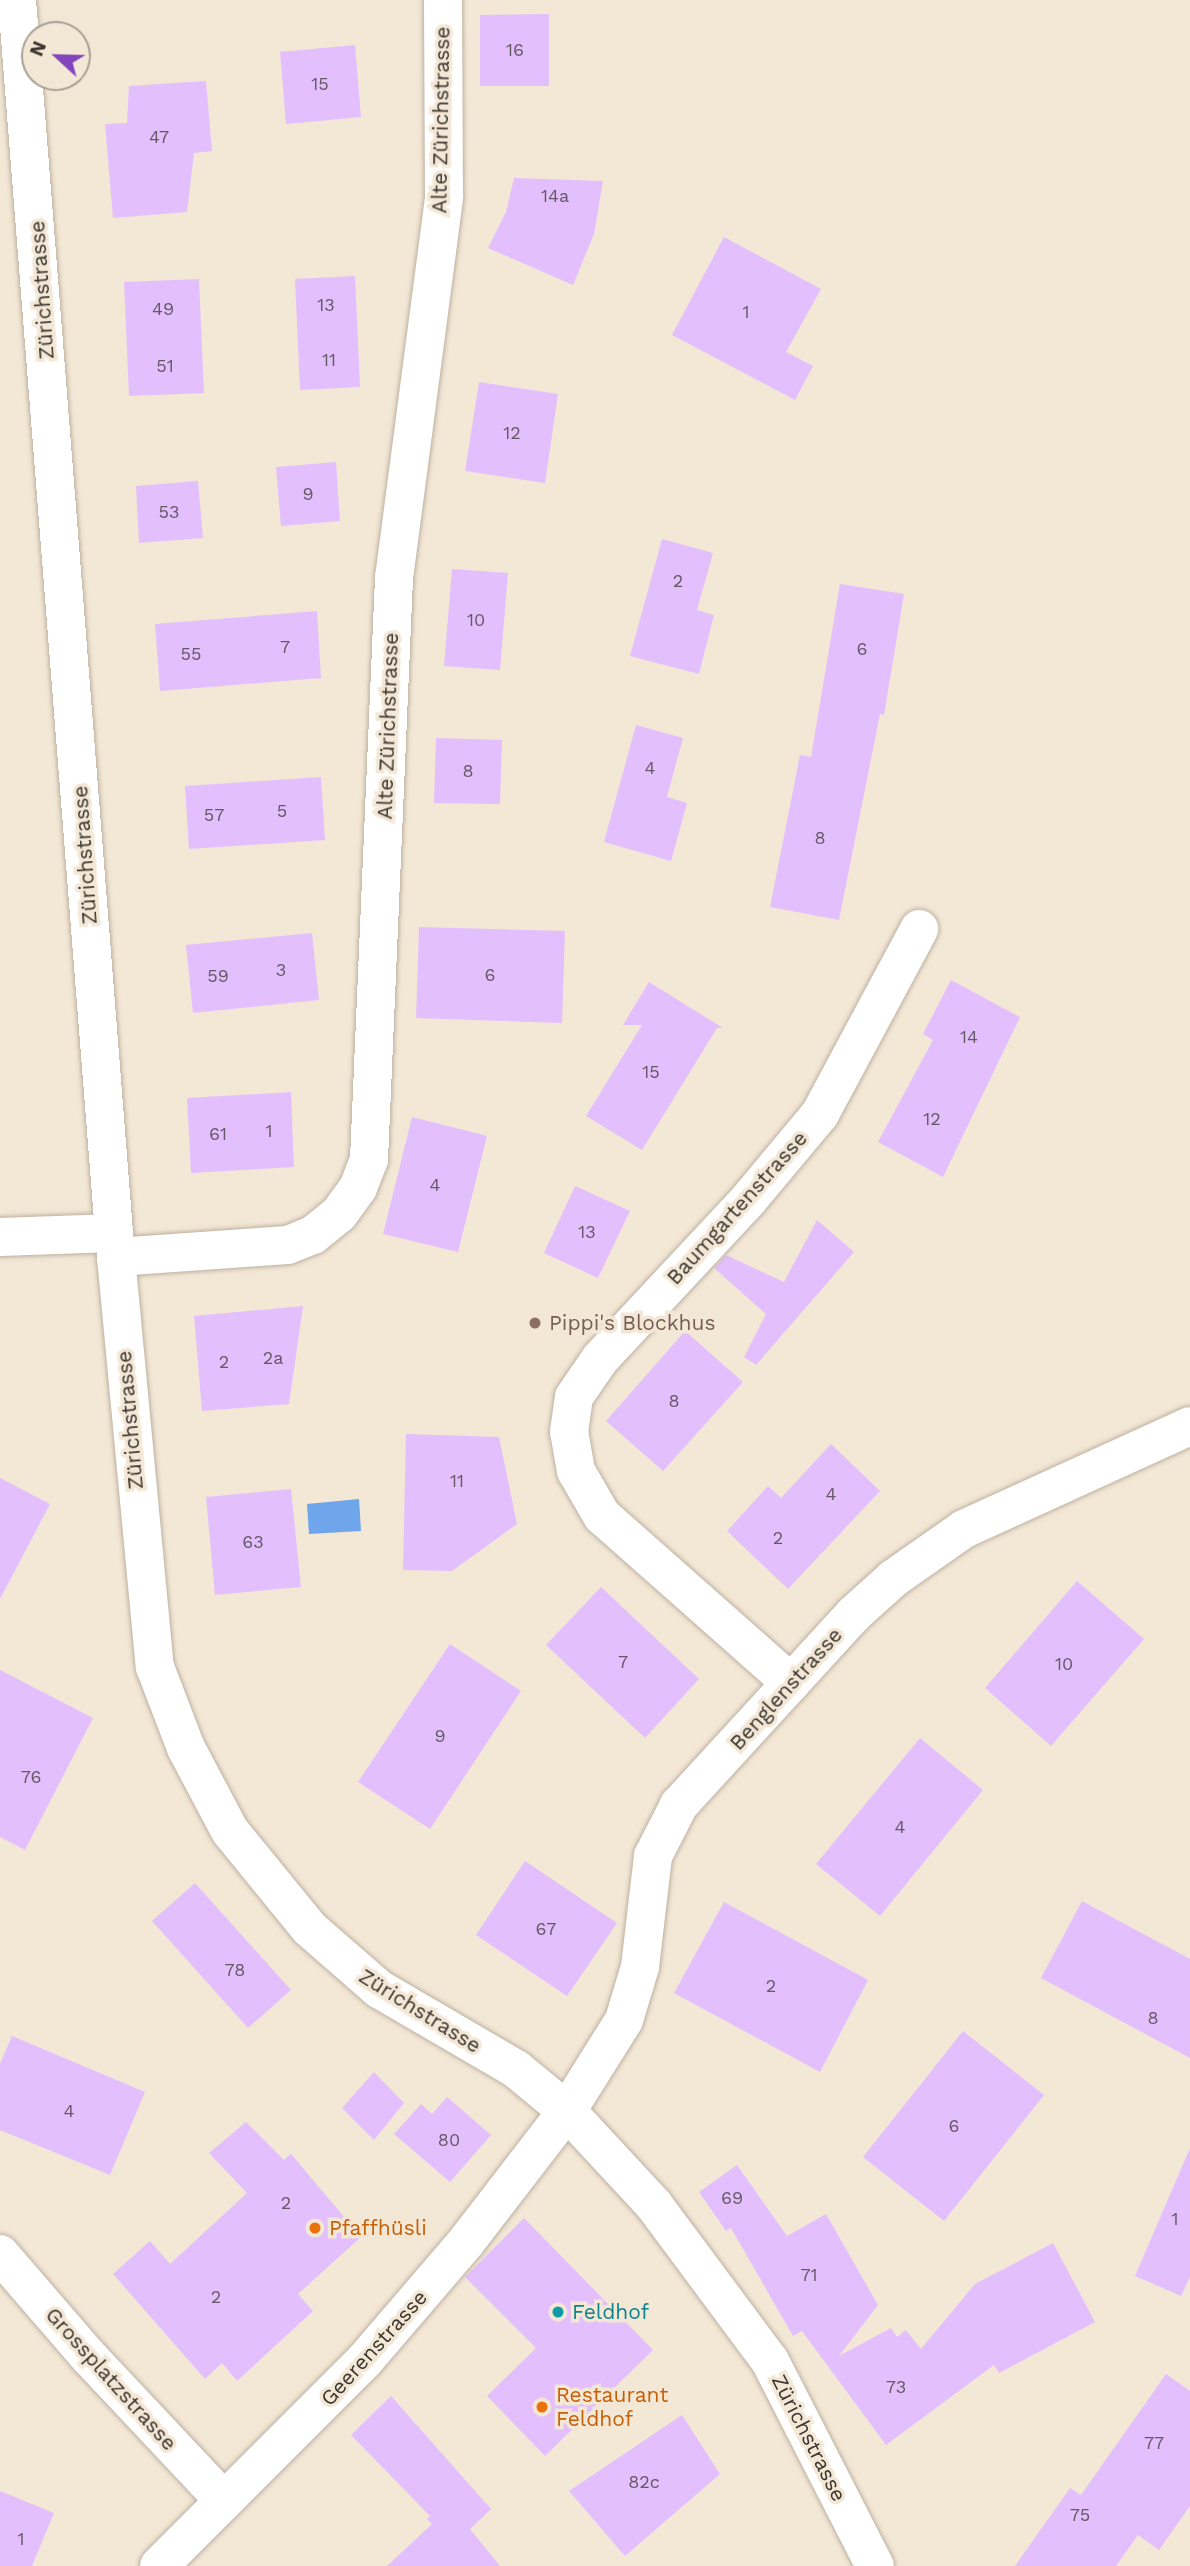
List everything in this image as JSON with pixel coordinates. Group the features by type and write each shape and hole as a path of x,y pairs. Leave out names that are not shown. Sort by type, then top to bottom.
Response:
{"street":[{"name":"Zürichstrasse","path":"17,0 115,1245 155,1667 205,1788 254,1864 346,1964 430,2021 516,2069 568,2111 654,2205 770,2361 876,2566"},
{"name":"Alte Zürichstrasse","path":"0,1237 115,1245 288,1245 313,1235 339,1214 358,1188 369,1160 394,578 444,196 443,0"},
{"name":"Baumgartenstrasse","path":"791,1683 602,1516 576,1471 569,1432 574,1397 600,1359 749,1199 820,1114 919,929"},
{"name":"Benglenstrasse","path":"568,2111 624,2020 640,1967 653,1856 679,1805 854,1614 949,1538 1190,1426"},
{"name":"Geerenstrasse","path":"159,2566 365,2360 474,2233 568,2111"},
{"name":"Grossplatzstrasse","path":"0,2254 89,2357 224,2501"}],"water":[{"path":"359,1499 361,1531 309,1534 307,1504"}],"building":[{"path":"549,14 549,86 480,86 480,15"},
{"path":"355,45 361,117 286,124 280,52"},
{"path":"206,81 212,151 194,153 187,212 113,218 105,124 127,123 129,86"},
{"path":"514,178 603,181 594,234 573,285 488,248 506,212"},
{"path":"724,237 821,289 786,352 813,366 795,400 672,335"},
{"path":"355,276 360,387 300,390 295,279"},
{"path":"199,279 204,393 129,396 124,282"},
{"path":"479,382 558,394 545,483 465,471"},
{"path":"336,462 340,521 281,526 276,467"},
{"path":"198,481 203,538 139,543 136,486"},
{"path":"662,539 713,553 697,610 714,615 699,674 630,656"},
{"path":"452,569 508,573 500,670 444,666"},
{"path":"840,584 904,594 884,715 880,714 839,920 770,907 800,755 811,757"},
{"path":"317,611 321,678 160,691 155,624"},
{"path":"636,725 683,738 667,797 687,803 671,861 604,842"},
{"path":"436,738 502,740 500,804 434,803"},
{"path":"321,777 325,840 189,849 185,786"},
{"path":"419,927 565,931 562,1023 416,1018"},
{"path":"312,933 319,1000 193,1013 186,945"},
{"path":"951,980 1020,1017 943,1177 878,1142 933,1040 923,1034"},
{"path":"649,982 723,1028 717,1028 642,1150 586,1116 642,1025 623,1025"},
{"path":"291,1092 294,1167 191,1173 187,1098"},
{"path":"412,1117 487,1136 458,1252 383,1234"},
{"path":"575,1186 630,1211 598,1278 544,1253"},
{"path":"817,1220 854,1252 756,1365 744,1357 766,1314 714,1268 726,1255 784,1282"},
{"path":"303,1306 289,1404 202,1411 194,1316"},
{"path":"685,1331 743,1382 663,1471 606,1421"},
{"path":"406,1434 499,1437 517,1524 452,1571 403,1570"},
{"path":"831,1444 880,1491 788,1589 727,1531 768,1486 781,1498"},
{"path":"0,1478 50,1504 0,1599"},
{"path":"291,1489 301,1587 215,1595 206,1497"},
{"path":"1077,1581 1144,1639 1051,1746 985,1688"},
{"path":"601,1587 699,1679 645,1738 546,1645"},
{"path":"450,1644 521,1691 430,1829 358,1782"},
{"path":"0,1670 93,1718 25,1850 0,1837"},
{"path":"920,1738 983,1790 880,1916 816,1864"},
{"path":"525,1861 617,1923 567,1996 476,1935"},
{"path":"195,1883 291,1990 248,2028 152,1921"},
{"path":"1082,1901 1190,1959 1190,2058 1041,1978"},
{"path":"724,1902 868,1980 820,2072 674,1993"},
{"path":"963,2031 1044,2095 944,2221 863,2157"},
{"path":"12,2036 145,2092 110,2175 0,2130 0,2064"},
{"path":"374,2072 404,2103 374,2140 342,2108"},
{"path":"447,2097 491,2135 450,2182 394,2134 421,2104 432,2114"},
{"path":"246,2122 284,2160 291,2154 361,2237 298,2294 313,2311 237,2381 222,2363 205,2379 113,2274 150,2241 170,2264 247,2193 209,2153"},
{"path":"1190,2148 1190,2277 1181,2296 1135,2276"},
{"path":"737,2165 787,2236 826,2214 878,2305 839,2356 891,2328 897,2337 906,2330 921,2349 975,2284 1053,2243 1095,2322 999,2373 994,2365 886,2445 802,2331 793,2336 731,2228 726,2231 699,2192"},
{"name":"Feldhof","path":"524,2218 653,2350 545,2456 487,2396 536,2348 465,2277"},
{"path":"1166,2374 1190,2391 1190,2506 1159,2550 1138,2535 1116,2566 1015,2566 1070,2488 1081,2495"},
{"path":"391,2396 491,2509 470,2529 500,2566 387,2566 432,2524 427,2519 430,2516 351,2435"},
{"path":"682,2415 720,2474 625,2556 569,2491"},
{"path":"0,2491 54,2513 32,2566 0,2566"}],"place":[{"name":"Pippi's Blockhus","path":"535,1323"},
{"name":"Pfaffhüsli","path":"315,2228"},
{"name":"Feldhof","path":"558,2312"},
{"name":"Restaurant Feldhof","path":"542,2407"}]}
